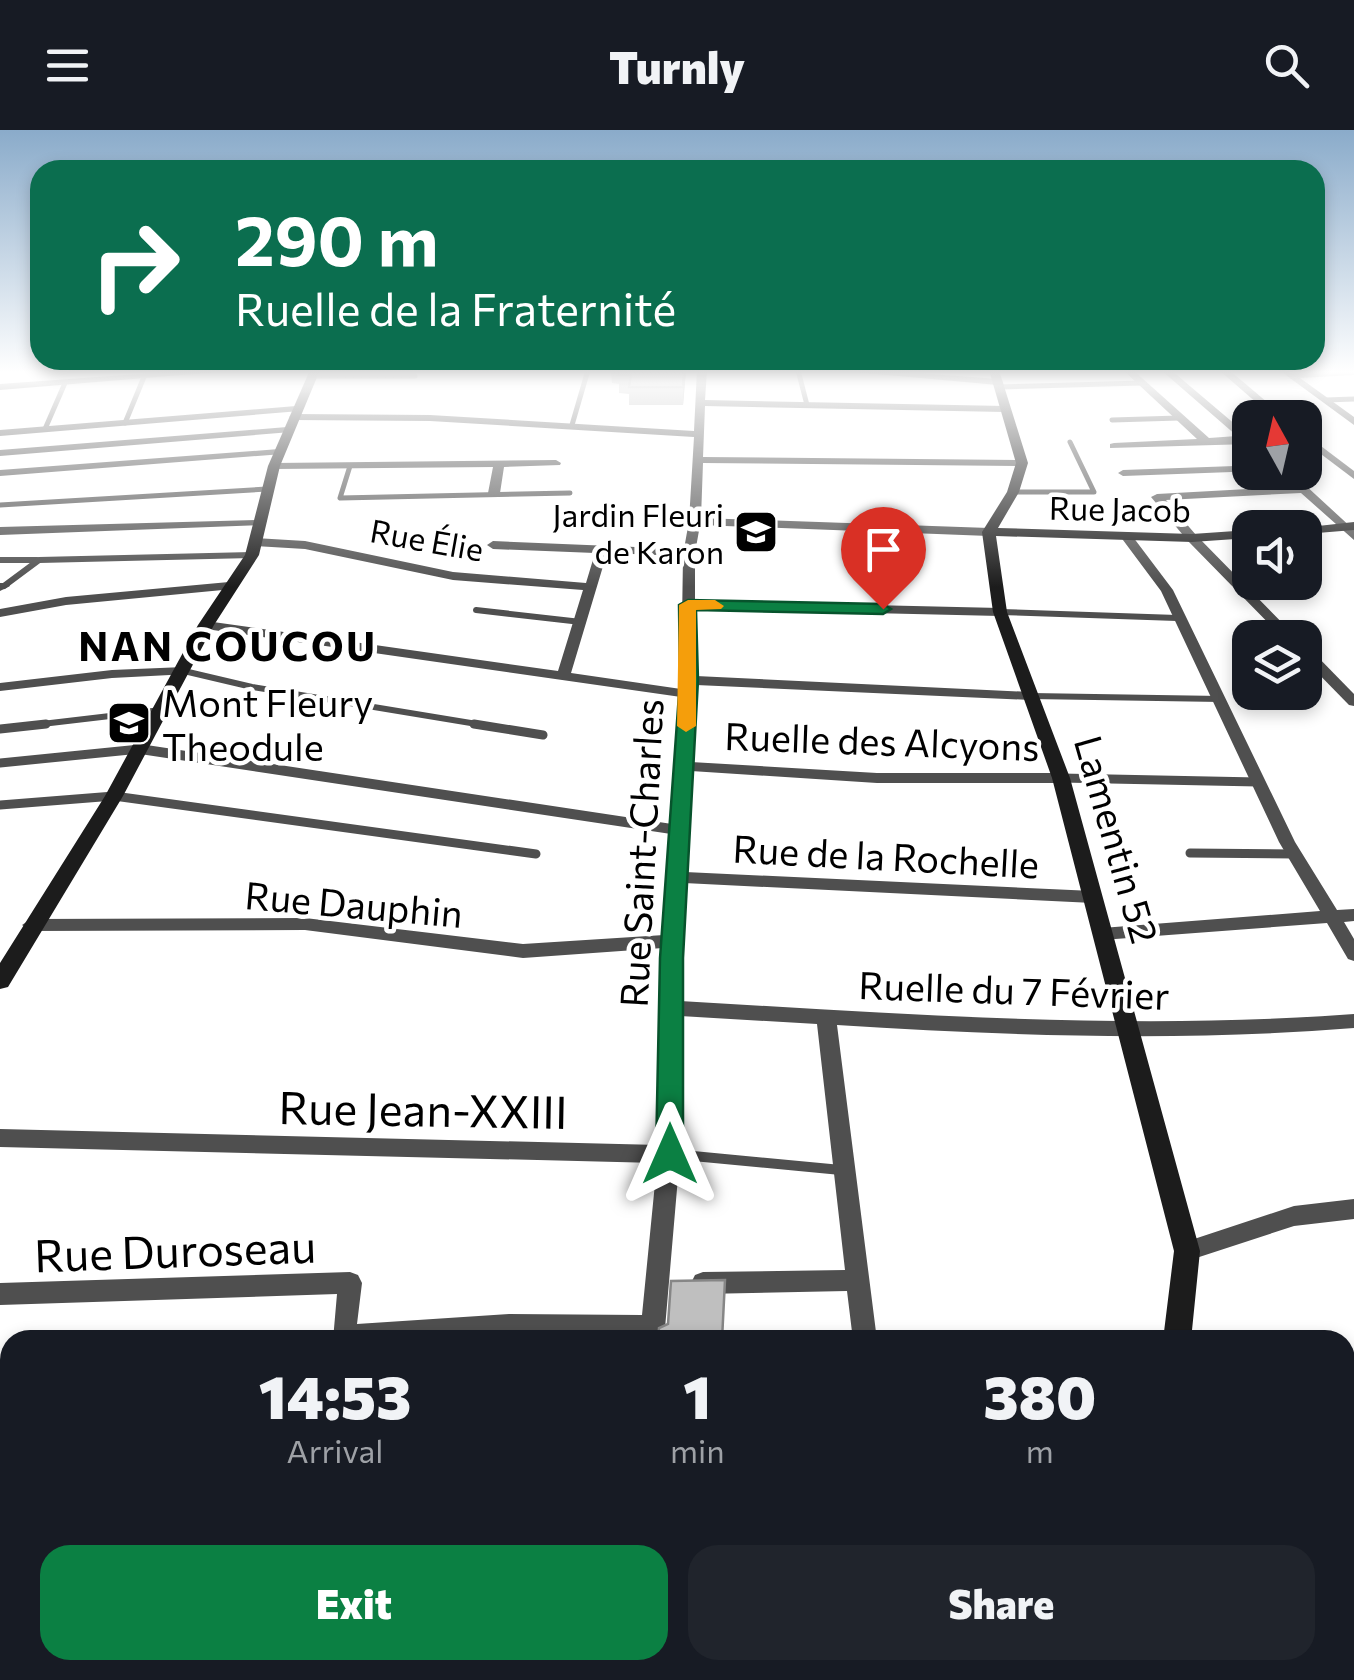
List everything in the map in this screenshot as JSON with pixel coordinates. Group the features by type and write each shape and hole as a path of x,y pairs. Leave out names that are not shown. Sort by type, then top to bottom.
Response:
{"street":[{"path":"0,453 92,442"},
{"path":"0,980 114,796 164,710 206,625 253,548 283,442"},
{"name":"Rue Saint-Charles","path":"652,1330 670,1154 672,942 689,687 689,553 695,521 699,442"},
{"path":"695,521 989,532 1013,492 1022,463 1015,442"},
{"path":"1114,446 1198,442"},
{"path":"1322,451 1354,476"},
{"path":"0,473 277,459 350,466 556,463"},
{"path":"698,460 1022,463"},
{"path":"494,493 499,464"},
{"path":"1123,474 1235,469 1257,492"},
{"path":"1273,620 1157,497 1300,490 1351,530"},
{"path":"0,531 260,523"},
{"path":"1322,530 1351,530"},
{"name":"Rue Jacob","path":"989,532 1192,538 1232,535"},
{"name":"Lamentin 52","path":"989,532 1000,612 1060,778 1187,1250 1178,1330"},
{"path":"1126,536 1167,590 1177,618 1294,854 1354,954"},
{"name":"Rue Élie","path":"253,548 305,545 452,576 591,586"},
{"path":"493,545 689,553"},
{"path":"564,677 602,550"},
{"path":"0,613 66,601 229,586"},
{"path":"688,605 1000,612"},
{"path":"206,625 564,677 689,687 1031,696"},
{"path":"1322,669 1354,702"},
{"path":"0,687 112,674 184,672"},
{"path":"140,749 678,830"},
{"name":"Ruelle des Alcyons","path":"684,766 877,778 1060,778"},
{"name":"Rue de la Rochelle","path":"676,877 1093,897"},
{"path":"1102,934 1354,915"},
{"name":"Rue Dauphin","path":"31,925 306,924 524,951 672,942"},
{"name":"Ruelle du 7 Février","path":"671,1008 1126,1033 1262,1030 1354,1020"},
{"path":"826,1016 864,1330"},
{"name":"Rue Jean-XXIII","path":"0,1138 670,1154"},
{"path":"1187,1250 1294,1216 1354,1209"},
{"path":"657,1284 858,1280"},
{"name":"Rue Duroseau","path":"0,1294 350,1283 344,1330"},
{"name":"Rue Duroseau","path":"433,1330 508,1325 598,1330"}],"lane":[{"path":"1013,492 1094,492 1070,442"},
{"path":"350,466 340,498 570,493"},
{"path":"0,504 267,489"},
{"path":"0,560 253,548"},
{"path":"2,587 39,560"},
{"path":"476,610 580,622"},
{"path":"1000,612 1177,618"},
{"path":"184,672 252,687 543,735"},
{"path":"1031,696 1220,700"},
{"path":"0,729 164,710"},
{"path":"0,763 140,749"},
{"name":"Ruelle des Alcyons","path":"1060,778 1258,782"},
{"path":"0,805 114,796 536,854"},
{"path":"1190,853 1294,854"},
{"name":"Rue Jean-XXIII","path":"670,1154 844,1171"}],"building":[{"path":"725,1280 722,1330 659,1330 668,1324 671,1281"}],"slow traffic":[{"path":"686,726 688,605 715,606"}],"place":[{"name":"Jardin Fleuri de Karon","path":"756,532"},
{"name":"Mont Fleury Theodule","path":"129,723"}],"district":[{"name":"NAN COUCOU","path":"228,644"}],"route":[{"path":"670,1154 672,958 689,680 688,605 883,609"}]}
